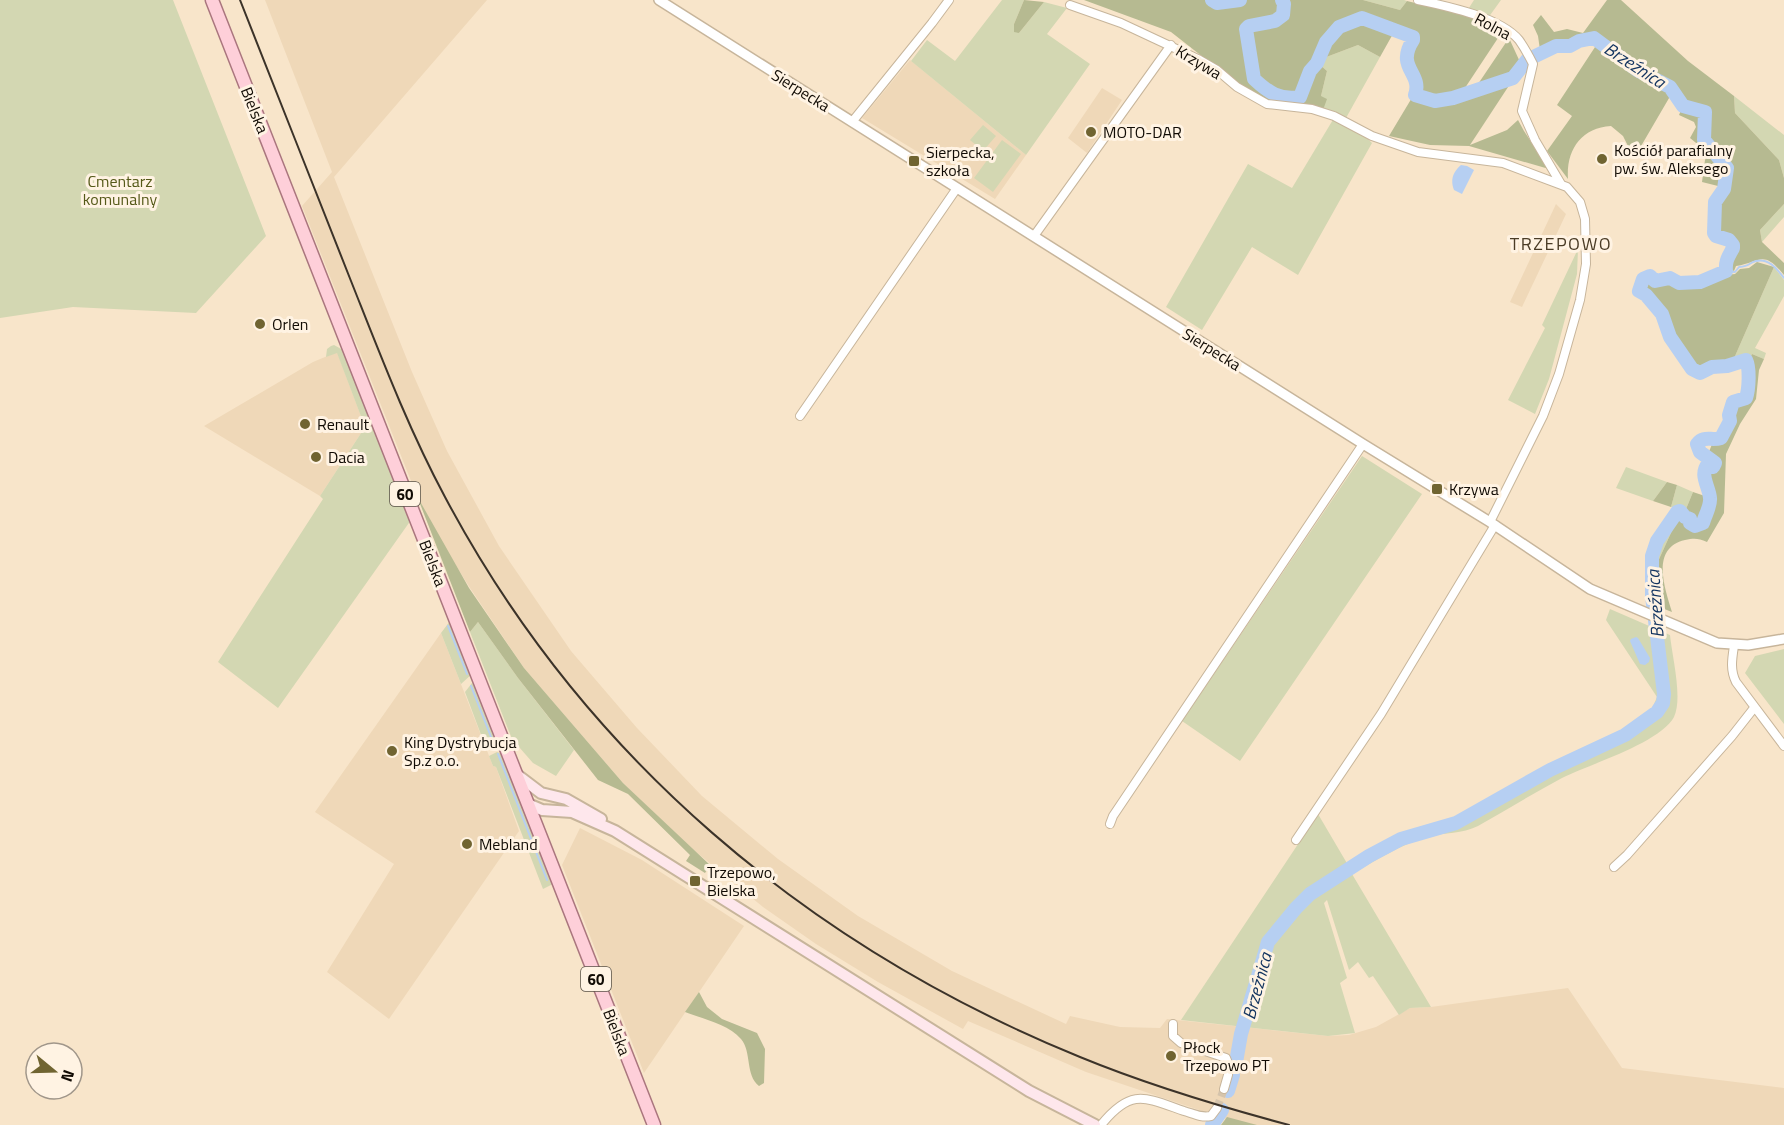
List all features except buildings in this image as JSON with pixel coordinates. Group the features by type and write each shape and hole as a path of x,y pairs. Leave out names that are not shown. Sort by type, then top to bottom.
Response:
{"main road":[{"name":"Bielska","path":"212,0 654,1125"},
{"path":"516,774 541,793 552,794 574,803 594,815 615,831 1019,1085 1095,1125"},
{"path":"541,793 527,802 542,810 572,812 615,831"},
{"path":"539,833 542,821 553,811"}],"street":[{"name":"Sierpecka","path":"659,0 1493,523 1590,589 1708,640 1734,646 1755,645 1784,639"},
{"path":"852,122 949,0"},
{"name":"Rolna","path":"1418,0 1458,8 1500,26 1518,39 1532,63 1522,111 1535,140 1561,184"},
{"name":"Krzywa","path":"1070,5 1121,23 1171,45 1217,70 1237,87 1267,104 1312,109 1334,116 1372,136 1418,152 1503,163 1567,186 1580,202 1585,219 1586,264 1580,300 1559,374 1543,416 1493,523 1381,714 1296,840"},
{"path":"1034,236 1171,45"},
{"path":"800,416 957,188"},
{"path":"1110,824 1113,816 1364,444"},
{"path":"1734,646 1732,674 1754,708 1784,746"},
{"path":"1614,867 1732,736 1754,708"},
{"path":"1173,1024 1173,1036 1181,1043 1223,1056 1228,1060 1229,1071 1224,1089"},
{"path":"1101,1125 1118,1107 1134,1098 1157,1102 1202,1117 1211,1116 1218,1108"}],"shaded area":[{"path":"265,0 487,0 334,177 412,372 447,451 499,546 571,651 637,728 702,796 778,859 858,916 952,971 1066,1024 1070,1016 1120,1027 1160,1028 1167,1019 1328,1036 1349,1035 1376,1027 1410,1008 1568,988 1622,1068 1784,1088 1784,1125 1244,1125 1086,1072 968,1021 963,1029 878,982 816,944 763,907 690,847 623,783 524,668 445,548 417,496 302,206 332,172"},
{"path":"910,60 1026,155 995,199 862,118"},
{"path":"1102,88 1122,100 1087,153 1068,138"},
{"path":"1556,204 1566,214 1522,307 1510,302"},
{"path":"337,352 365,427 320,496 204,426 313,362"},
{"path":"441,633 493,766 496,767 519,831 389,1019 327,972 394,864 315,812"},
{"path":"580,828 642,860 744,926 644,1073 562,865"}],"green space":[{"name":"Cmentarz komunalny","path":"0,0 173,0 266,236 196,313 73,307 0,318"},
{"path":"1002,0 1024,0 1014,24 1019,33 1044,2 1067,8 1047,34 1090,64 1026,155 911,61 927,40 955,61"},
{"path":"1024,0 1044,2 1019,33 1014,32 1014,24"},
{"path":"1084,0 1207,0 1215,4 1242,0 1279,0 1282,4 1282,13 1279,16 1247,24 1244,28 1252,81 1262,91 1274,97 1302,99 1308,80 1319,64 1327,71 1321,96 1327,99 1323,110 1270,102 1245,90 1171,32"},
{"path":"1283,0 1363,0 1400,10 1407,1 1468,16 1502,32 1461,94 1435,100 1417,94 1418,85 1408,57 1415,36 1407,35 1396,26 1362,16 1350,18 1338,25 1324,41 1298,94 1285,95 1270,89 1255,77 1247,29 1274,24 1284,16 1286,4"},
{"path":"1363,0 1404,0 1407,1 1400,10"},
{"path":"1474,0 1501,0 1488,18 1467,11"},
{"path":"1607,0 1621,0 1688,61 1734,96 1735,113 1779,160 1784,178 1784,204 1760,230 1762,242 1784,263 1784,275 1771,262 1762,259 1736,266 1734,271 1730,269 1729,258 1736,246 1729,238 1717,236 1715,220 1717,202 1728,193 1726,191 1730,168 1706,139 1709,113 1707,106 1686,106 1671,86 1622,58 1597,36 1585,36 1573,42 1557,43 1540,50 1538,36 1533,25 1541,15 1554,32 1567,29 1583,33"},
{"path":"1364,20 1394,32 1380,57 1358,45 1321,59 1328,45 1342,28"},
{"path":"1509,38 1520,62 1513,75 1476,87"},
{"path":"1597,44 1634,74 1664,86 1672,93 1637,153 1629,148 1623,136 1611,126 1591,131 1578,142 1573,150 1568,168 1568,179 1547,151 1572,116 1557,105"},
{"path":"1358,45 1380,57 1346,118 1323,110 1321,96 1327,71 1319,64 1321,59"},
{"path":"1512,81 1470,145 1507,130 1518,120 1549,169 1469,146 1430,145 1389,136 1413,96 1437,102 1449,101"},
{"path":"1734,96 1784,135 1784,178 1779,160 1735,113"},
{"path":"1682,108 1703,113 1705,122 1702,141 1705,145 1701,147 1690,138 1696,127 1694,122 1679,115"},
{"path":"1334,118 1358,130 1372,143 1298,275 1252,247 1202,330 1166,307 1248,164 1292,188"},
{"path":"983,125 996,136 983,151 970,140"},
{"path":"1002,140 1021,154 993,192 974,178"},
{"path":"1709,150 1726,170 1722,187 1702,182"},
{"path":"1784,204 1784,217 1762,242 1760,230"},
{"path":"1578,249 1577,274 1549,379 1535,414 1508,400 1545,328 1542,325"},
{"path":"1757,262 1774,267 1732,363 1712,365 1701,372 1695,369 1673,338 1658,307 1642,291 1640,287 1644,280 1649,278 1656,283 1670,280 1679,285 1702,284 1717,276 1735,274 1740,269 1749,268"},
{"path":"1774,267 1784,280 1784,296 1755,348 1766,353 1764,359 1752,354 1749,360 1745,357 1732,363"},
{"path":"334,345 343,350 411,520 278,708 218,662 323,499 320,496 365,427 337,353 326,357 327,349"},
{"path":"1752,354 1764,359 1759,370 1756,399 1740,424 1726,454 1724,513 1707,542 1694,539 1674,544 1667,551 1664,560 1664,581 1672,612 1657,604 1655,568 1680,513 1694,527 1704,525 1712,498 1705,478 1707,467 1713,468 1717,465 1708,454 1713,442 1721,439 1732,423 1732,408 1736,403 1749,398 1749,360"},
{"path":"1362,456 1422,494 1240,761 1182,721"},
{"path":"1626,467 1667,482 1653,501 1616,488"},
{"path":"1667,482 1677,485 1671,507 1653,501"},
{"path":"1677,485 1693,492 1684,514 1681,509 1671,507"},
{"path":"1693,492 1708,497 1709,500 1702,521 1695,524 1684,514"},
{"path":"417,496 469,588 524,668 623,783 710,865 705,873 686,861 690,855 628,794 598,780 518,678 478,622 470,632"},
{"path":"1680,513 1655,568 1659,545"},
{"path":"1610,609 1670,635 1677,699 1674,717 1666,727 1640,744 1562,778 1478,826 1418,840 1352,874 1431,1007 1410,1008 1399,1015 1373,976 1369,978 1358,962 1349,970 1327,900 1324,903 1347,978 1340,983 1355,1033 1328,1036 1181,1020 1318,814 1348,865 1392,839 1456,818 1532,774 1641,719 1652,709 1657,697 1606,620"},
{"path":"450,621 472,674 461,684 441,633"},
{"path":"478,622 574,750 556,776 533,763 512,739 470,632"},
{"path":"1784,649 1784,724 1745,673 1755,656"},
{"path":"472,683 475,685 497,738 494,745 486,748 465,692"},
{"path":"497,752 502,754 553,884 543,889 496,767 493,766 489,756"},
{"path":"699,992 707,1007 722,1019 757,1033 765,1049 764,1083 759,1086 752,1076 744,1044 736,1034 715,1022 685,1012"},
{"path":"1227,1117 1257,1125 1221,1125"}],"water":[{"path":"1461,165 1474,170 1462,194 1454,190 1452,183 1454,173"},
{"path":"1636,637 1650,658 1645,665 1640,664 1630,641"}],"waterway":[{"name":"Brzeźnica","path":"1212,0 1217,3 1240,0"},
{"name":"Brzeźnica","path":"1235,1068 1241,1034 1268,942 1310,894 1369,856 1401,839 1456,823 1550,770 1625,735 1657,712 1663,703 1664,694 1652,596 1652,556 1657,541 1677,512 1680,511 1695,526 1703,523 1710,501 1704,472 1708,464 1713,467 1715,463 1700,452 1697,444 1705,439 1721,438 1730,421 1729,415 1733,402 1746,398 1749,379 1746,360 1727,366 1712,367 1700,373 1692,369 1670,337 1662,314 1646,295 1639,291 1643,279 1650,276 1655,281 1670,278 1679,283 1700,282 1726,271 1733,245 1729,240 1716,236 1714,233 1715,202 1724,189 1727,168 1704,140 1705,112 1683,106 1670,87 1637,70 1594,38 1579,41 1570,46 1556,46 1527,60 1513,78 1453,98 1435,101 1415,95 1416,81 1407,57 1413,37 1362,18 1339,27 1326,42 1317,63 1310,71 1300,97 1280,96 1270,92 1254,79 1246,29 1249,26 1275,21 1283,15 1282,0"},
{"path":"1726,271 1735,272 1739,267 1761,260 1772,265 1784,278"},
{"path":"448,626 467,674"},
{"path":"471,686 493,742"},
{"path":"498,754 547,880"},
{"name":"Brzeźnica","path":"1228,1091 1233,1075"},
{"name":"Brzeźnica","path":"1212,1125 1222,1110"}],"tunnel":[{"path":"1217,1108 1224,1089"}],"railway":[{"path":"240,0 384,363 407,418 445,497 501,591 564,679 635,759 712,833 796,900 885,959 980,1012 1080,1057 1183,1094 1289,1125"}],"place":[{"name":"MOTO-DAR","path":"1091,132"},
{"name":"Kościół parafialny pw. św. Aleksego","path":"1602,159"},
{"name":"Sierpecka, szkoła","path":"914,161"},
{"name":"Orlen","path":"260,324"},
{"name":"Renault","path":"305,424"},
{"name":"Dacia","path":"316,457"},
{"name":"Krzywa","path":"1437,489"},
{"name":"King Dystrybucja Sp.z o.o.","path":"392,751"},
{"name":"Mebland","path":"467,844"},
{"name":"Trzepowo, Bielska","path":"695,881"},
{"name":"Płock Trzepowo PT","path":"1171,1056"}],"district":[{"name":"TRZEPOWO","path":"1561,243"}]}
